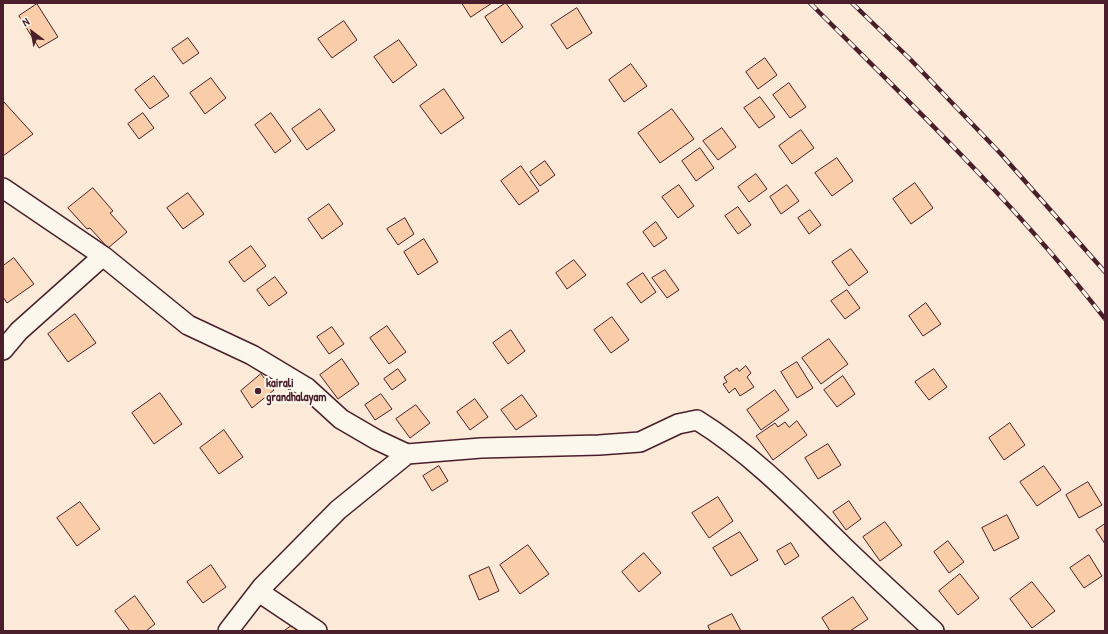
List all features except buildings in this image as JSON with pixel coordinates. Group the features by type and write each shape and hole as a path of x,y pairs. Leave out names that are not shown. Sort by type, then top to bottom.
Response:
{"street":[{"path":"3,188 103,256 188,325 252,355 307,388 341,419 377,440 408,454 481,448 599,445 640,442 678,424 697,420 726,438 795,499 934,631"},
{"path":"3,350 19,331 103,256"},
{"path":"228,631 259,592 338,510 408,454"},
{"path":"259,592 317,631"}],"railway":[{"path":"810,3 963,156 1036,236 1105,319"},
{"path":"852,3 910,59 1001,154 1105,272"}],"place":[{"name":"kairali grandhalayam","path":"258,391"}]}
